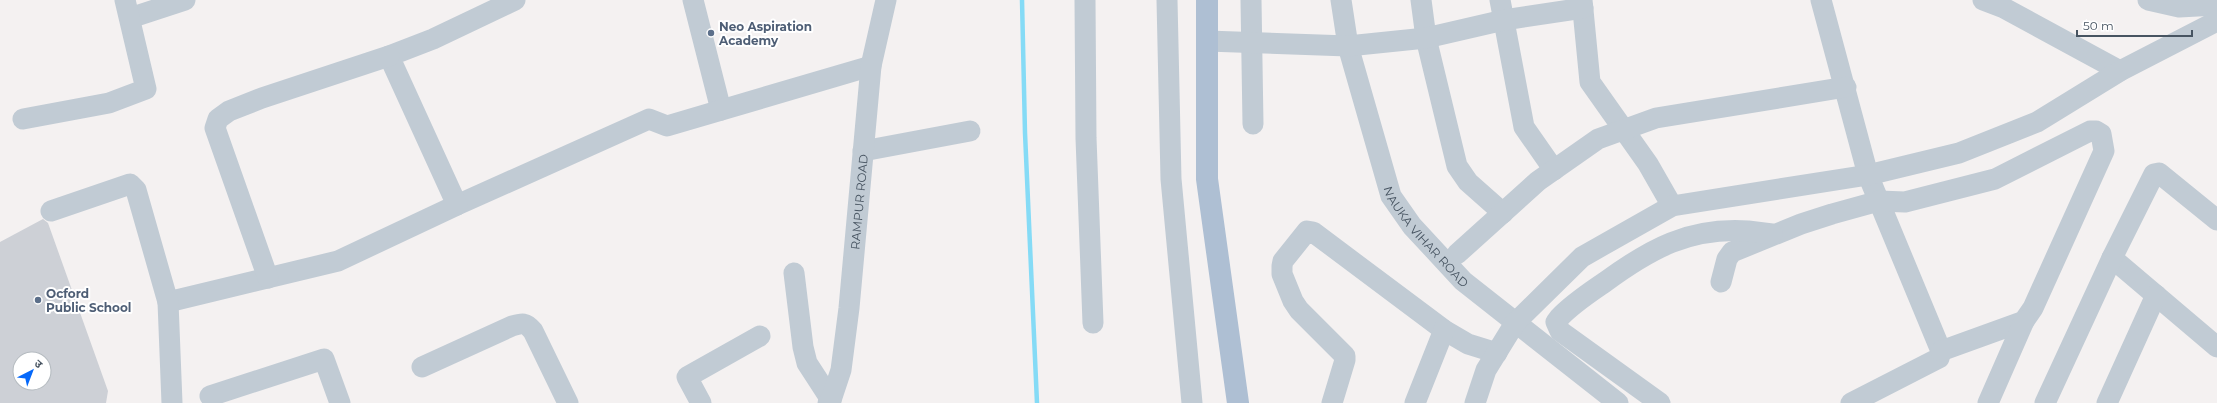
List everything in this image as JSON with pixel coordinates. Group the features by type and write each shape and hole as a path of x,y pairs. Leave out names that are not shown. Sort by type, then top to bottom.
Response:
{"main road":[{"path":"1207,0 1207,179 1238,403"}],"street":[{"path":"23,119 109,103 146,89 128,9 186,0"},
{"path":"268,278 215,128 218,119 229,111 262,98 389,56 433,39 515,0"},
{"path":"693,0 721,110"},
{"name":"RAMPUR ROAD","path":"829,401 842,370 871,66 886,0"},
{"path":"1085,0 1086,138 1093,323"},
{"path":"1167,0 1171,179 1192,403"},
{"path":"1251,0 1253,124"},
{"name":"NAUKA VIHAR ROAD","path":"1341,0 1348,46 1391,196 1412,226 1463,282 1618,403"},
{"path":"1421,0 1426,38 1457,166 1468,182 1503,213"},
{"path":"1500,0 1524,127 1554,170"},
{"path":"1822,0 1868,175 1941,351 1939,358 1851,403"},
{"path":"1983,0 2004,8 2120,72"},
{"path":"2148,0 2179,7 2217,5"},
{"path":"1207,42 1348,46 1426,38 1583,4 1590,82 1648,164 1672,206"},
{"path":"1475,403 1486,370 1515,323 1582,257 1672,206 1868,175 1959,153 2037,122 2120,72 2217,22"},
{"path":"389,56 457,204"},
{"path":"168,302 338,261 457,204 649,118 667,126 871,66"},
{"path":"1457,254 1538,181 1598,139 1656,118 1846,87"},
{"path":"863,150 970,131"},
{"path":"1721,282 1727,259 1732,252 1775,234 1808,222 1879,201 1905,202 1995,179 2090,132 2096,131 2101,134 2104,151 2038,298 2024,321 1988,403"},
{"path":"2046,403 2112,258 2156,173 2159,173 2217,220"},
{"path":"50,212 130,184 133,185 136,190 168,302 172,403"},
{"path":"1660,403 1560,331 1556,322 1559,318 1634,261 1658,247 1678,239 1715,233 1742,231 1775,234"},
{"path":"1332,403 1345,360 1344,356 1299,310 1293,301 1282,274 1283,260 1305,233 1313,232 1444,330 1468,344 1497,353"},
{"path":"2112,258 2217,347"},
{"path":"794,273 803,347 807,363 829,401"},
{"path":"2107,403 2156,295"},
{"path":"1941,351 2024,321"},
{"path":"422,367 512,326 521,323 528,324 533,331 568,403"},
{"path":"1415,403 1444,330"},
{"path":"701,403 687,377 760,336"},
{"path":"210,396 324,359 340,403"}],"building":[{"name":"Ocford Public School","path":"43,219 48,223 108,391 106,403 0,403 0,242"}],"waterway":[{"path":"1022,0 1025,133 1037,403"}],"place":[{"name":"Neo Aspiration Academy","path":"711,33"},
{"name":"Ocford Public School","path":"38,300"}]}
